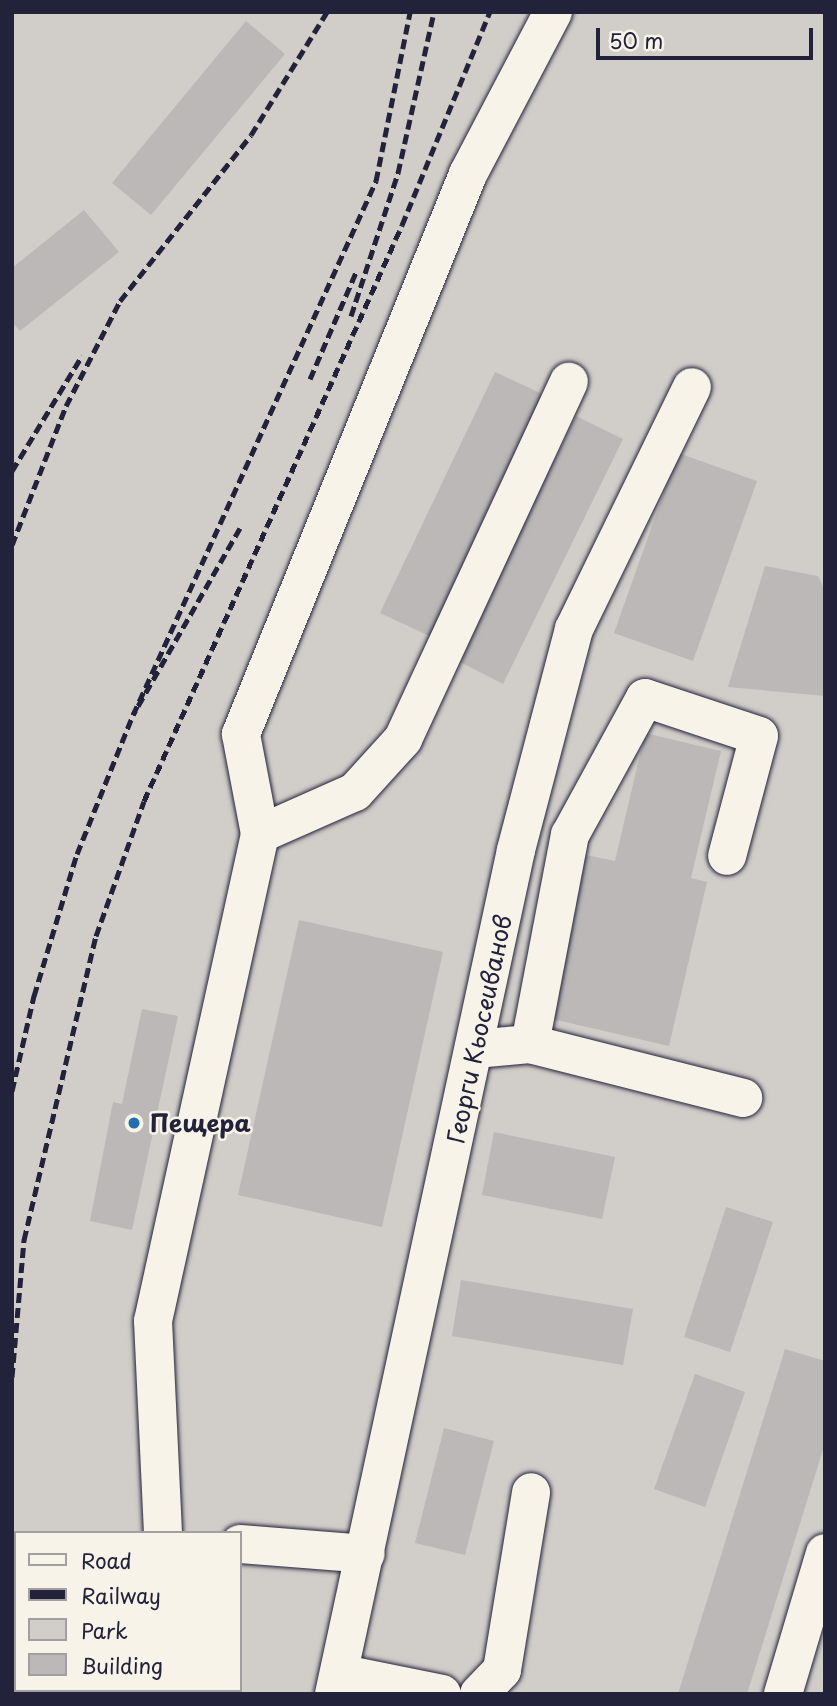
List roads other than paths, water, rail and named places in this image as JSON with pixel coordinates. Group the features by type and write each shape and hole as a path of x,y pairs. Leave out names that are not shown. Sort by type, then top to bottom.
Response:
{"street":[{"path":"163,1531 153,1321 260,834 241,734 468,174 553,12"},
{"path":"260,834 355,792 403,739 569,382"},
{"name":"Георги Кьосеиванов","path":"337,1683 516,850 574,629 692,387"},
{"path":"530,1044 570,835 645,698 759,736 727,856"},
{"path":"475,1049 530,1044 743,1098"},
{"path":"480,1694 502,1670 531,1492"},
{"path":"242,1544 366,1554"},
{"path":"783,1694 825,1553"},
{"path":"337,1683 442,1694"}],"railway":[{"path":"12,545 66,406 120,301 251,135 327,12"},
{"path":"240,528 133,715 376,181 410,12"},
{"path":"351,316 398,173 434,12"},
{"path":"12,1377 24,1240 96,936 144,801 402,225 490,12"},
{"path":"310,379 357,270"},
{"path":"12,471 82,356"},
{"path":"12,1091 34,996 77,854 133,715"}],"place":[{"name":"Пещера","path":"134,1123"}]}
